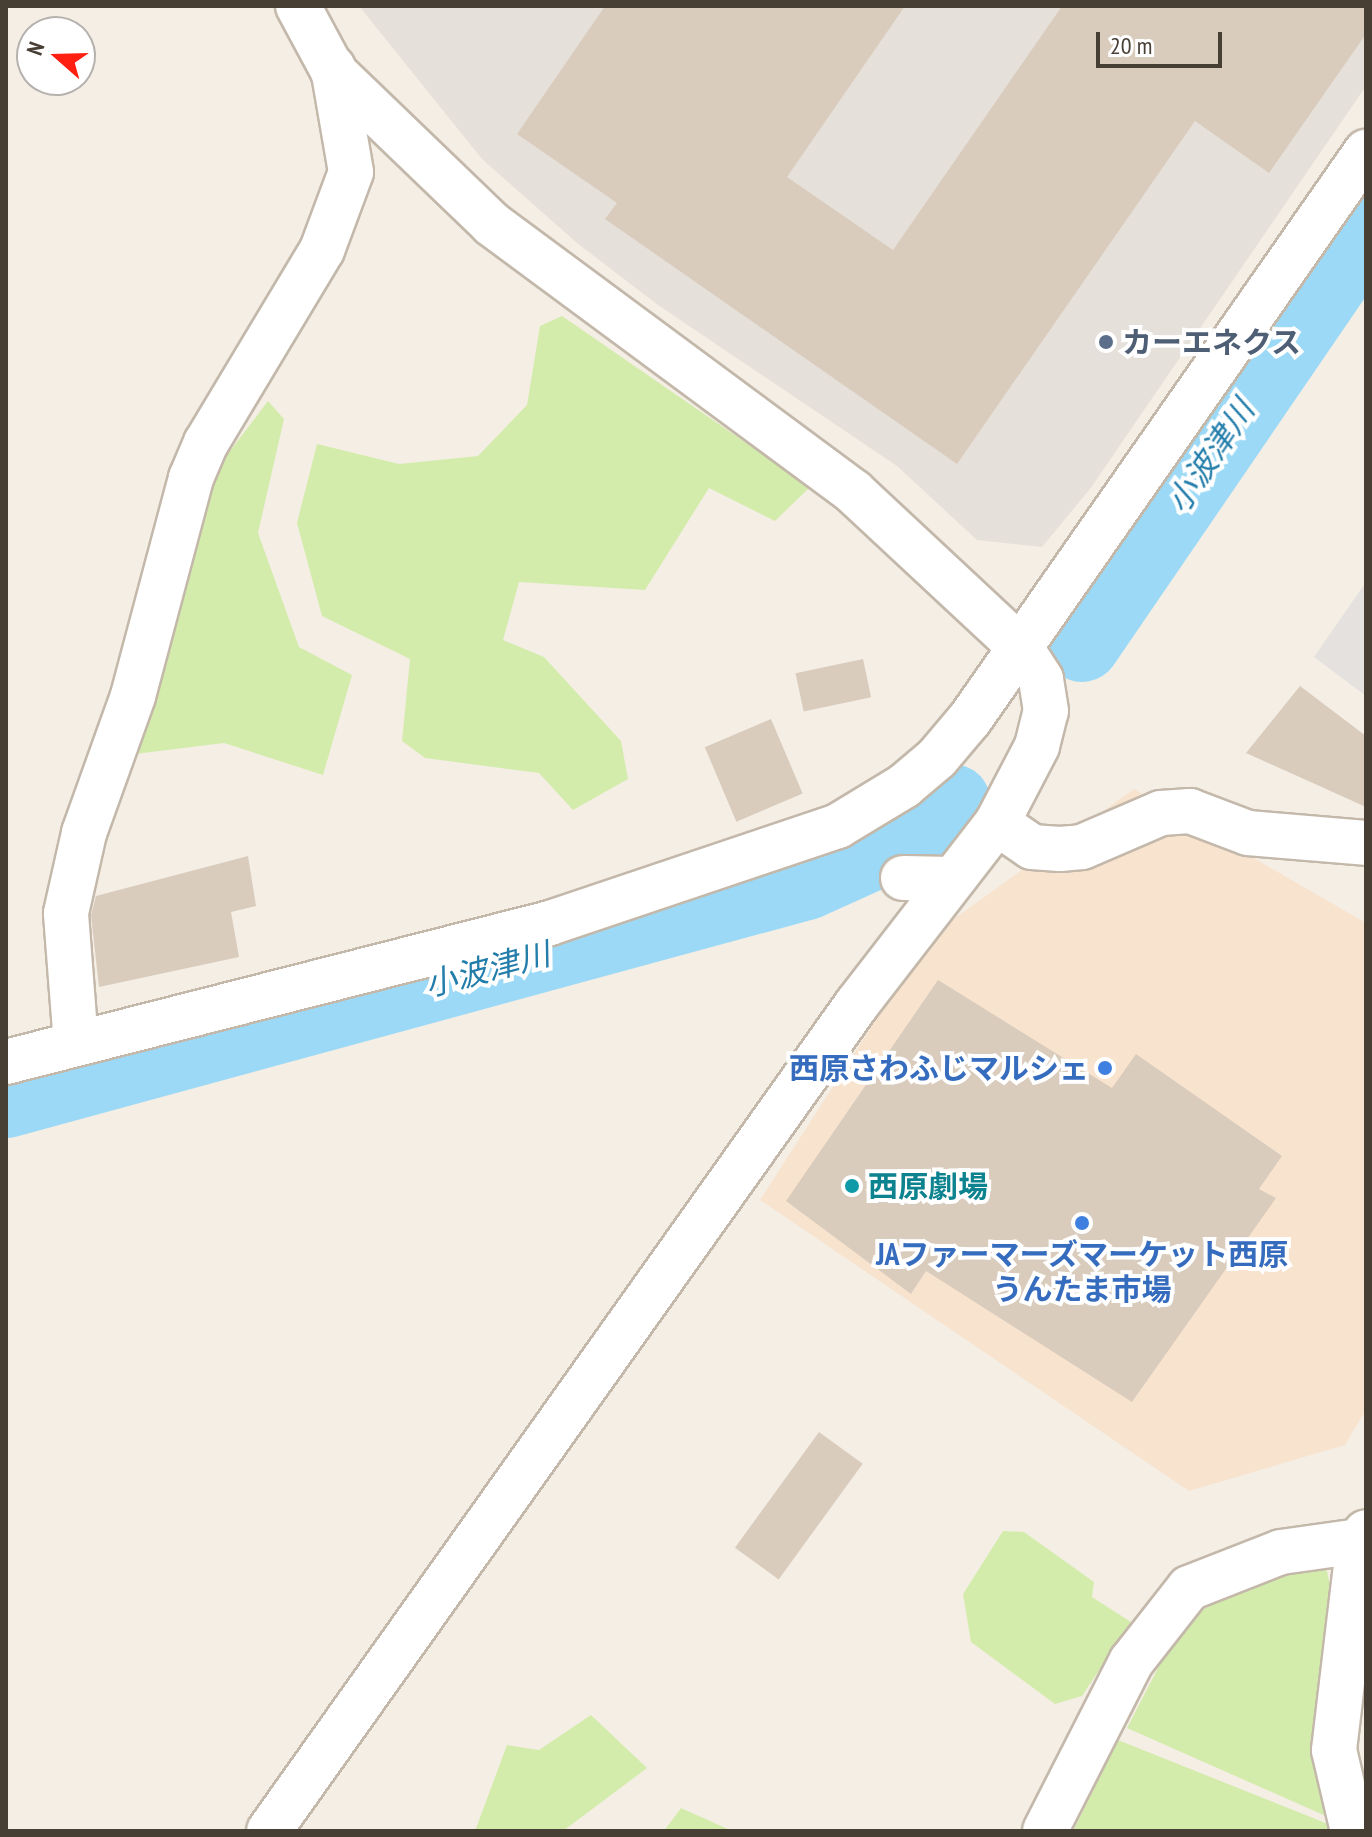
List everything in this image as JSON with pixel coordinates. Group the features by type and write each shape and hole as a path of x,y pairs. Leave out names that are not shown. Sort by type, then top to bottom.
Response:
{"street":[{"path":"269,1831 857,1004 997,823 1037,746 1046,711 1041,679 1021,648 854,492 492,224 333,71 298,6"},
{"path":"76,1044 66,913 84,833 133,696 191,478 206,443 322,250 351,172 347,125 333,71 327,6"},
{"path":"6,1062 550,923 838,826 904,786 937,758 1021,648 1366,152"},
{"path":"997,823 1032,847 1060,849 1082,847 1161,813 1190,811 1248,833 1366,843"},
{"path":"903,878 952,879"},
{"path":"1045,1831 1131,1662 1189,1588 1281,1552 1362,1536 1334,1750 1353,1831"}],"shaded area":[{"path":"359,6 1366,6 1366,86 1090,489 1042,547 977,540 897,466 658,305 577,243 482,159"},
{"path":"1366,582 1366,696 1314,657"},
{"name":"西原さわふじマルシェ","path":"1134,789 1366,923 1366,1410 1345,1445 1189,1491 760,1200 929,937"}],"green space":[{"path":"562,316 810,487 775,521 709,488 645,590 519,582 503,640 544,657 621,741 628,779 573,810 539,773 425,758 402,741 410,659 322,616 297,523 317,444 399,464 478,456 527,405 540,326"},
{"path":"268,401 284,419 258,533 299,647 352,675 323,775 224,743 135,754 211,476"},
{"path":"1003,1531 1024,1532 1094,1582 1092,1597 1131,1622 1082,1696 1055,1704 971,1642 963,1594"},
{"path":"1325,1562 1330,1585 1311,1751 1328,1817 1127,1728 1172,1641 1204,1609 1259,1579"},
{"path":"591,1715 647,1768 563,1831 475,1831 507,1745 539,1750"},
{"path":"1118,1740 1328,1824 1329,1831 1073,1831"},
{"path":"681,1808 730,1830 731,1831 664,1831"}],"building":[{"path":"605,6 905,6 787,177 893,250 1062,6 1366,6 1366,34 1269,173 1195,121 957,464 605,219 617,203 517,134"},
{"path":"863,659 871,697 804,711 796,673"},
{"path":"1300,686 1366,736 1366,807 1246,753"},
{"path":"771,719 803,794 736,822 705,747"},
{"path":"248,856 256,906 231,912 239,957 99,987 91,915 96,896"},
{"name":"JAファーマーズマーケット西原 うんたま市場","path":"938,980 1112,1088 1136,1054 1282,1156 1259,1189 1276,1198 1132,1402 926,1271 911,1294 786,1201"},
{"path":"819,1432 863,1464 779,1579 735,1548"}],"waterway":[{"name":"小波津川","path":"1082,644 1366,229"},
{"name":"小波津川","path":"6,1100 806,882 884,847 953,802"}],"place":[{"name":"カーエネクス","path":"1106,342"},
{"name":"西原さわふじマルシェ","path":"1105,1068"},
{"name":"西原劇場","path":"852,1186"},
{"name":"JAファーマーズマーケット西原 うんたま市場","path":"1082,1223"}]}
